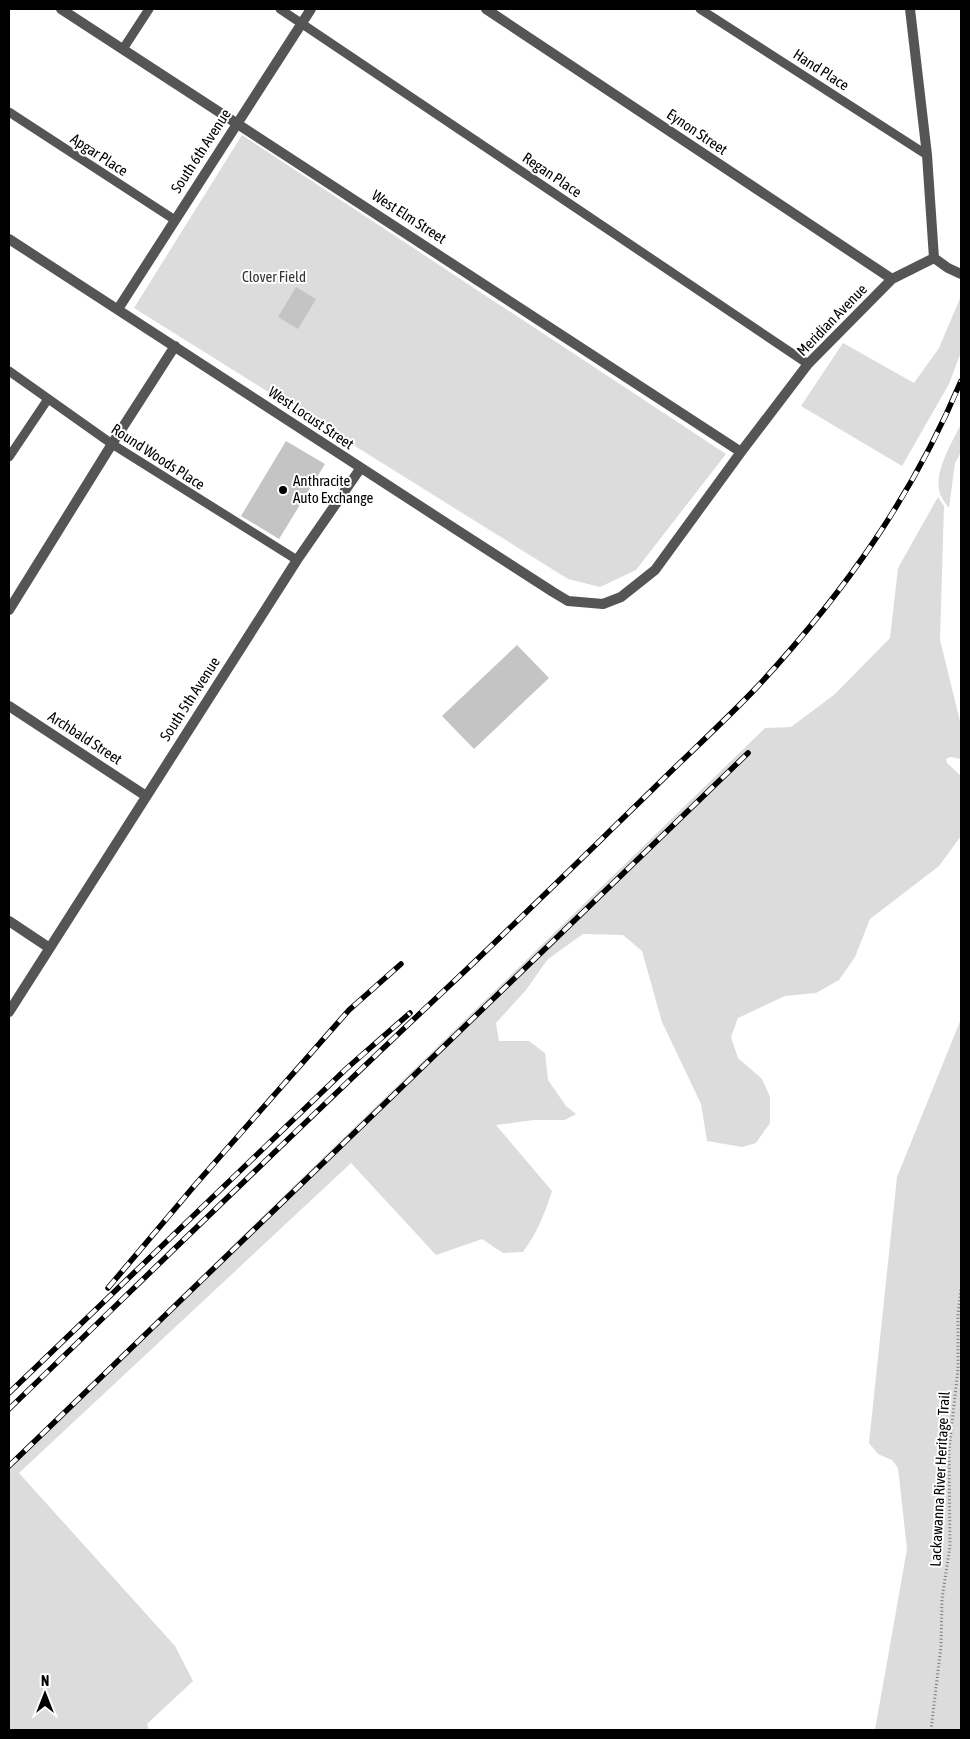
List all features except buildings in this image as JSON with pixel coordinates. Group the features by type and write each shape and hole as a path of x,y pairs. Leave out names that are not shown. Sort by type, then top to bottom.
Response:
{"street":[{"name":"West Elm Street","path":"61,9 741,452"},
{"name":"South 6th Avenue","path":"118,309 311,9"},
{"name":"Eynon Street","path":"486,9 892,280"},
{"path":"910,9 927,155 934,258 961,274"},
{"name":"West Locust Street","path":"9,239 176,346 360,469 568,601 602,604"},
{"name":"Meridian Avenue","path":"602,604 621,597 655,570 808,364 892,280 934,258"},
{"path":"9,610 112,444 176,346"},
{"name":"South 5th Avenue","path":"9,1012 48,947 297,560 360,469"},
{"name":"Archbald Street","path":"9,706 146,796"},
{"path":"9,921 48,947"}],"lane":[{"path":"123,49 149,9"},
{"name":"Regan Place","path":"280,9 808,364"},
{"name":"Hand Place","path":"700,9 927,155"},
{"name":"Apgar Place","path":"9,112 175,220"},
{"name":"Round Woods Place","path":"9,371 112,444 297,560"},
{"path":"9,457 48,399"}],"path":[{"name":"Lackawanna River Heritage Trail","path":"931,1730 941,1646 942,1599 950,1546 949,1450 958,1368 958,1314 961,1289"}],"green space":[{"name":"Clover Field","path":"242,135 726,454 636,570 600,587 568,579 134,308"},
{"path":"961,296 961,352 949,384 902,466 801,406 843,343 914,383 939,348"},
{"path":"961,424 961,452 955,463 949,508 939,490 940,470"},
{"path":"938,497 944,506 940,640 961,725 961,759 950,757 946,759 947,763 961,776 961,836 939,866 870,919 855,957 839,980 816,993 785,996 738,1018 731,1037 738,1058 762,1079 770,1097 770,1123 756,1143 742,1147 707,1141 701,1104 662,1022 642,951 623,935 583,934 548,959 526,990 496,1023 499,1041 529,1041 545,1053 548,1080 566,1106 576,1114 565,1120 534,1120 496,1125 552,1191 540,1223 523,1252 503,1253 482,1239 436,1255 351,1163 19,1473 175,1646 193,1681 147,1724 149,1730 9,1730 9,1463 765,728 791,727 835,694 890,638 898,568"},
{"path":"961,1019 961,1730 875,1730 907,1549 898,1468 892,1460 878,1454 869,1443 897,1177"}],"railway":[{"path":"9,1409 283,1144 525,914 758,686 819,615 873,542 921,465 961,381"},
{"path":"9,1466 748,753"},
{"path":"108,1288 195,1185 349,1010 401,964"},
{"path":"9,1393 346,1069 410,1013"}],"place":[{"name":"Anthracite Auto Exchange","path":"283,490"}]}
